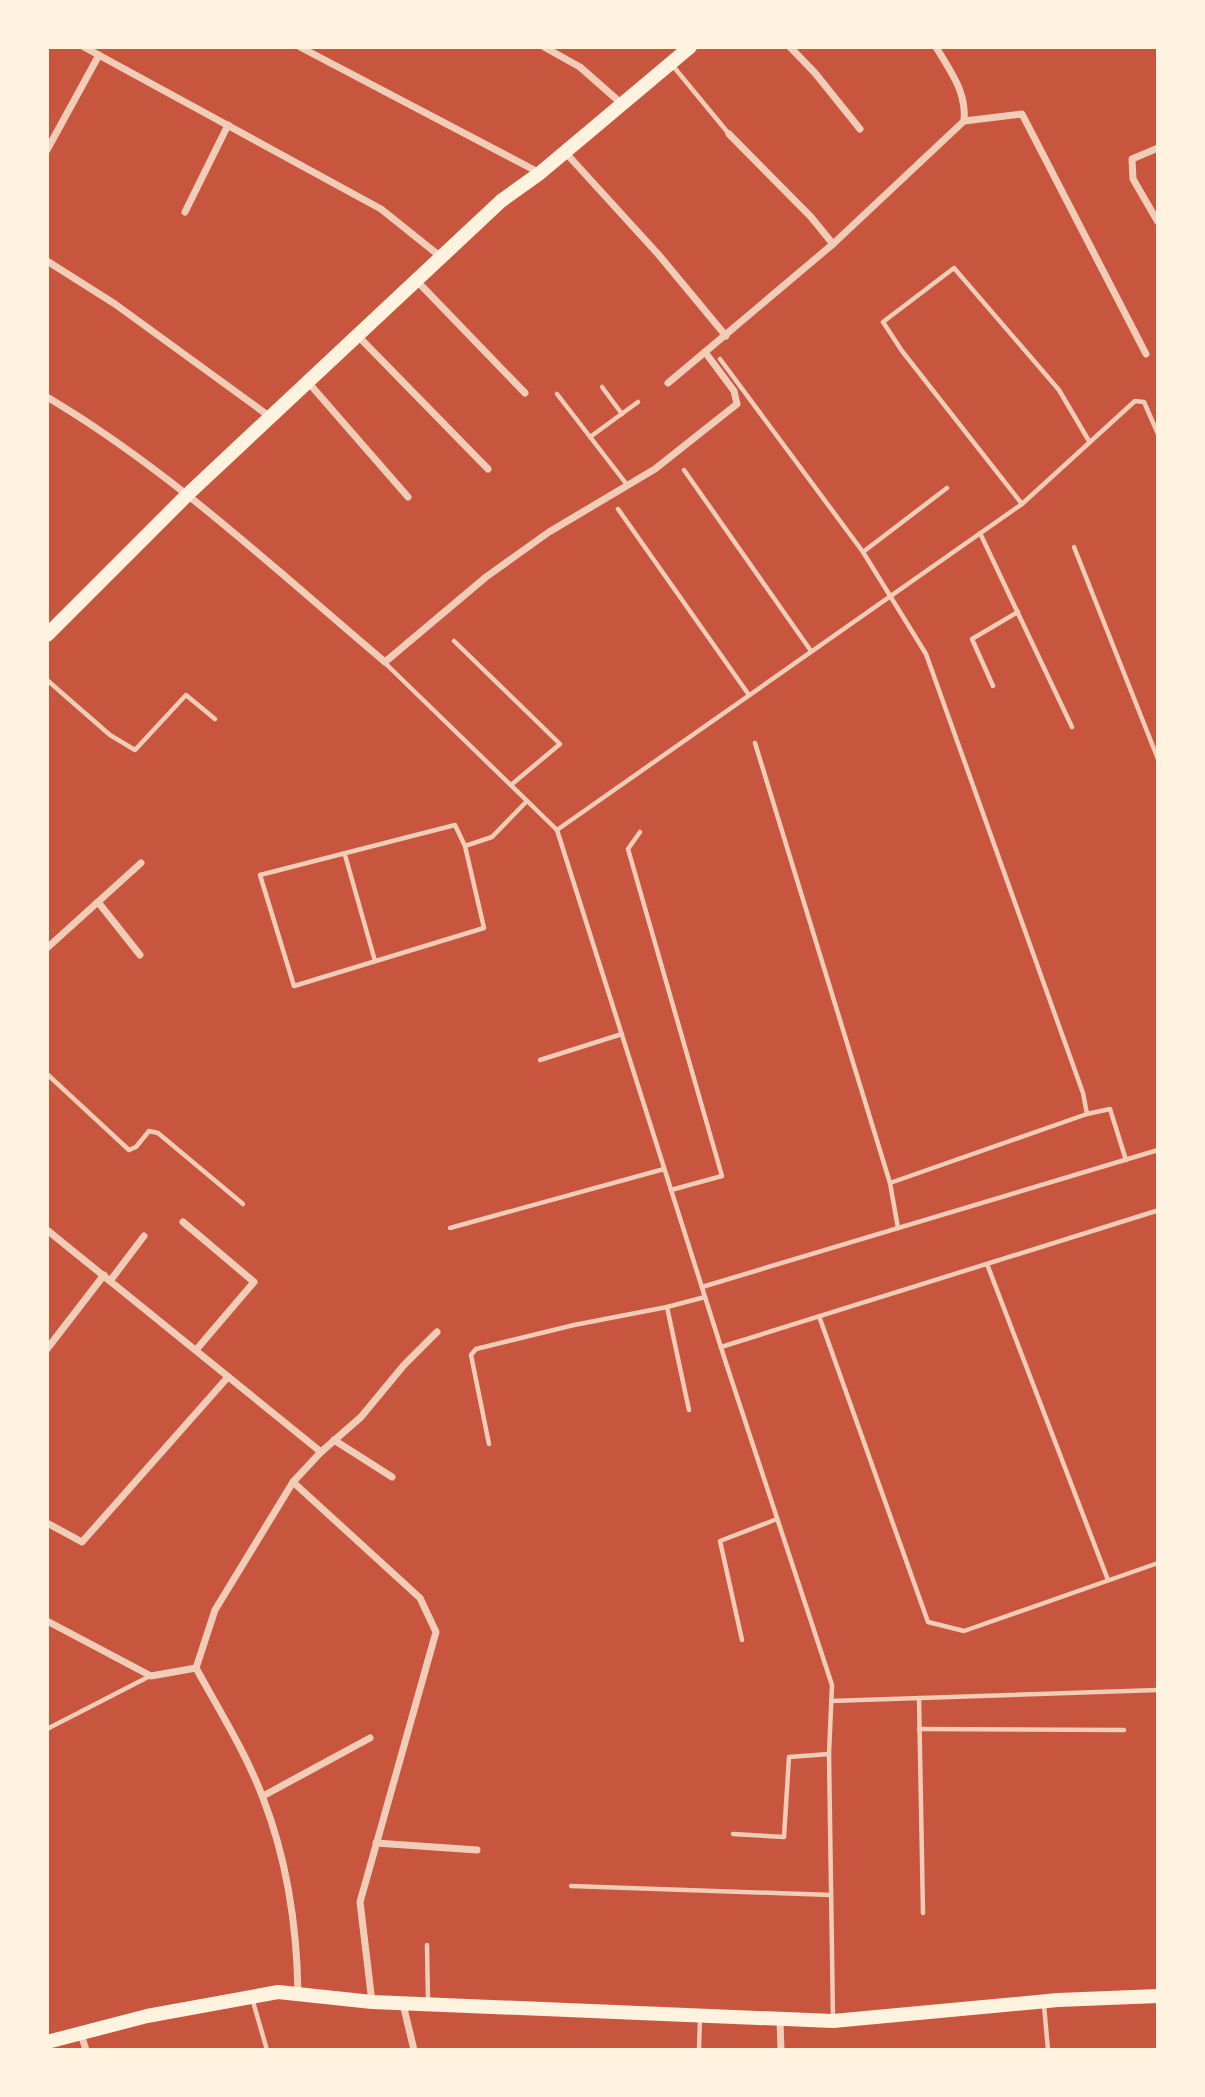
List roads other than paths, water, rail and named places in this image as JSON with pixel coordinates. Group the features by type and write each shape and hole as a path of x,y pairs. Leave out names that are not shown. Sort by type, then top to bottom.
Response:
{"main road":[{"path":"47,635 269,416 501,201 540,173 690,47"},
{"path":"47,2042 147,2017 278,1992 372,2003 833,2021 1043,2002 1158,1996"}],"street":[{"path":"84,47 381,209 441,257"},
{"path":"300,47 540,173"},
{"path":"544,47 580,67 622,104"},
{"path":"790,47 815,73 860,129"},
{"path":"936,47 965,101 964,121"},
{"path":"47,150 99,55"},
{"path":"668,383 833,244 964,121 1022,114 1146,354"},
{"path":"185,212 228,125"},
{"path":"729,134 811,217 833,244"},
{"path":"1158,148 1132,159 1133,179 1158,222"},
{"path":"564,152 658,254 726,336"},
{"path":"47,261 115,304 269,416"},
{"path":"416,280 525,393"},
{"path":"357,335 488,469"},
{"path":"47,397 78,415 187,495 385,662 486,576 549,532 655,469 737,404 734,391 705,352"},
{"path":"307,381 408,497"},
{"path":"47,948 141,863"},
{"path":"98,902 140,955"},
{"path":"183,1222 254,1282 196,1350"},
{"path":"47,1230 321,1452"},
{"path":"47,1349 144,1236"},
{"path":"298,1993 297,1941 287,1881 262,1796 196,1668 215,1611 293,1482 321,1452 361,1417 404,1364 437,1332"},
{"path":"47,1523 82,1542 228,1377"},
{"path":"334,1440 392,1477"},
{"path":"293,1482 420,1598 436,1632 360,1902 372,2003"},
{"path":"47,1620 151,1676 196,1668"},
{"path":"262,1796 370,1738"},
{"path":"376,1843 477,1850"},
{"path":"403,2004 414,2050"},
{"path":"780,2020 781,2050"},
{"path":"81,2033 86,2050"}],"lane":[{"path":"671,63 729,134"},
{"path":"1022,504 883,323 954,268 1059,390 1089,441"},
{"path":"720,359 863,552 926,654 1083,1093 1087,1114"},
{"path":"602,387 622,414"},
{"path":"557,394 628,486"},
{"path":"557,830 1022,504 1135,401 1144,402 1158,434"},
{"path":"590,437 638,402"},
{"path":"684,470 811,651"},
{"path":"863,552 947,488"},
{"path":"618,509 750,695"},
{"path":"980,533 1072,727"},
{"path":"1074,547 1158,759"},
{"path":"993,686 972,639 1018,612"},
{"path":"454,642 560,744 511,785"},
{"path":"385,662 557,830 721,1347 832,1685 830,1754 833,2021"},
{"path":"47,680 110,735 135,750 186,695 215,719"},
{"path":"755,743 890,1183 898,1228"},
{"path":"465,846 492,837 527,800"},
{"path":"456,825 465,846 484,928 294,986 260,875 345,855 456,825"},
{"path":"640,832 628,849 722,1176 671,1190"},
{"path":"345,855 375,961"},
{"path":"540,1060 622,1034"},
{"path":"47,1074 129,1150 136,1147 152,1130 243,1204"},
{"path":"890,1183 1087,1114 1110,1109 1126,1160"},
{"path":"702,1287 1158,1150"},
{"path":"450,1228 664,1169"},
{"path":"721,1347 1156,1211 1158,1213"},
{"path":"987,1264 1108,1580"},
{"path":"489,1444 471,1355 476,1349 705,1297"},
{"path":"667,1307 689,1410"},
{"path":"819,1316 928,1622 964,1631 1158,1563"},
{"path":"742,1640 720,1541 777,1518"},
{"path":"47,1729 151,1676"},
{"path":"831,1701 1158,1690"},
{"path":"919,1698 923,1913"},
{"path":"919,1729 1124,1730"},
{"path":"733,1834 784,1837 789,1757 830,1754"},
{"path":"571,1886 831,1895"},
{"path":"427,1945 428,2005"},
{"path":"252,1997 267,2050"},
{"path":"1043,2002 1048,2050"},
{"path":"699,2050 700,2017"}]}
